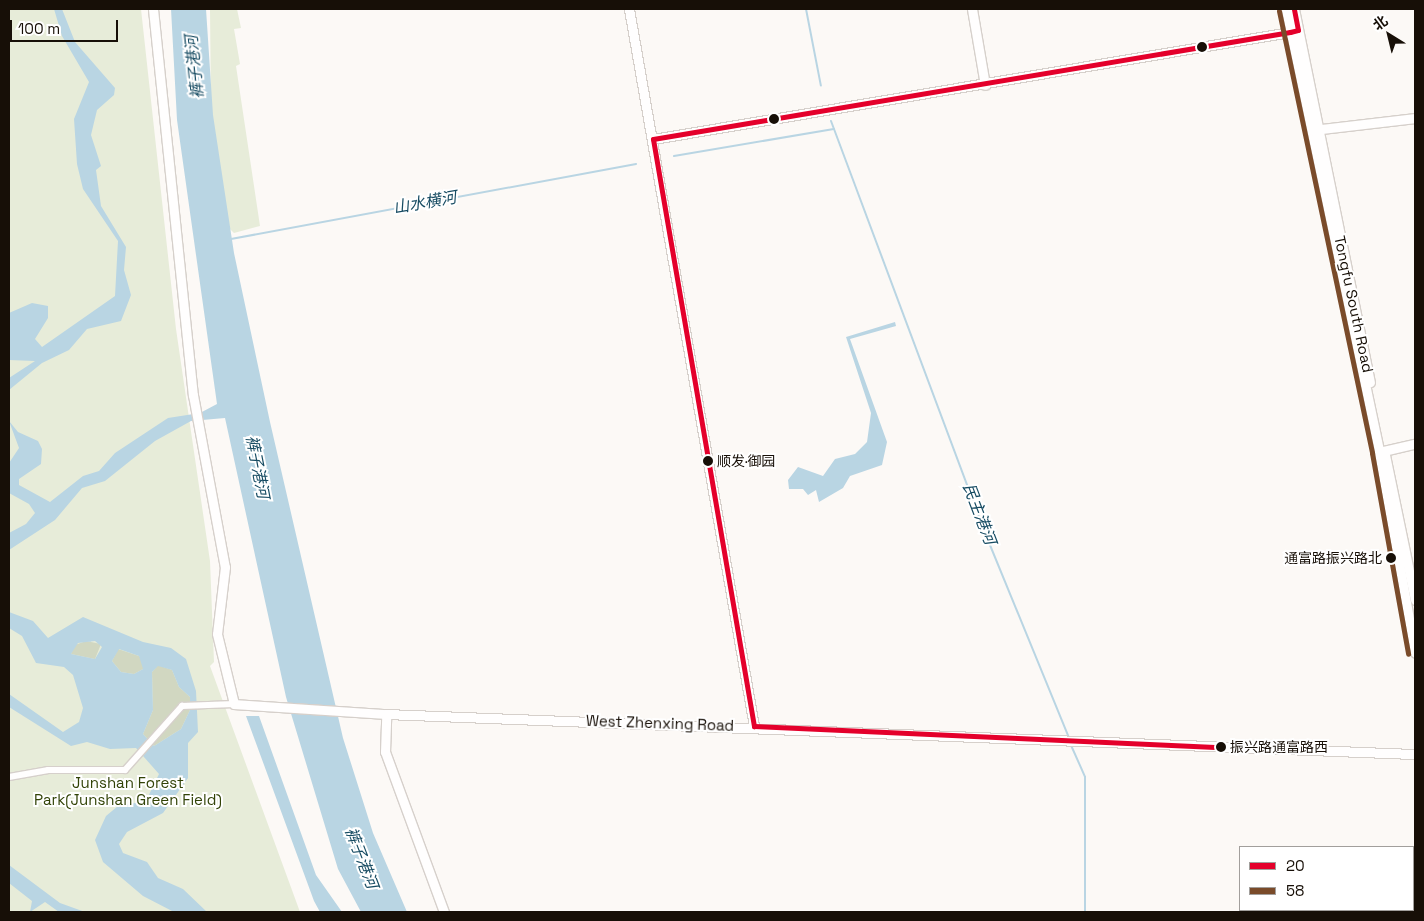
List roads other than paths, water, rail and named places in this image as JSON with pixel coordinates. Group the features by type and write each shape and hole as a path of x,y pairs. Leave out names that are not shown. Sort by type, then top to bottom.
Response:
{"street":[{"path":"9,776 48,770 120,771 128,769 149,742 182,706 234,704 218,642 224,567 197,421 153,9"},
{"path":"628,9 653,139 754,726"},
{"path":"972,9 985,85"},
{"name":"Tongfu South Road","path":"1286,9 1294,31 1381,451 1415,600"},
{"name":"Tongfu South Road","path":"1294,9 1294,31"},
{"path":"653,139 985,85 1294,31"},
{"path":"1314,130 1415,118"},
{"path":"1381,451 1415,444"},
{"name":"Tongfu South Road","path":"1381,451 1415,653"},
{"name":"West Zhenxing Road","path":"234,704 386,714 754,726 1087,742 1415,754"},
{"path":"386,714 385,752 444,912"},
{"name":"West Zhenxing Road","path":"1383,754 1415,760"}],"water":[{"path":"54,9 62,9 75,42 115,88 114,95 97,110 91,135 101,166 96,170 101,206 126,247 124,270 131,295 121,321 87,329 69,350 42,363 9,390 9,378 35,361 9,360 9,313 32,303 48,306 48,318 35,339 42,347 115,296 118,241 83,189 77,164 74,119 89,82 62,36"},
{"name":"裤子港河","path":"171,9 206,9 213,115 234,253 270,422 343,738 373,833 407,912 361,912 338,869 286,697 225,418 191,421 155,441 105,481 82,488 55,520 9,550 9,533 26,524 35,513 29,504 9,493 9,463 19,448 9,421 18,432 38,441 42,449 41,464 19,479 19,485 50,502 83,476 99,471 115,453 168,418 200,413 217,404 177,120"},
{"path":"895,322 896,326 850,339 887,442 882,465 850,476 843,488 819,502 816,490 808,495 803,489 789,489 788,480 798,467 823,476 835,459 855,454 867,442 871,413 846,337"},
{"path":"9,612 33,621 48,638 83,617 143,642 171,648 186,659 196,691 198,732 188,743 188,778 163,813 127,832 119,844 123,853 147,862 158,878 183,889 207,912 174,912 143,896 103,862 95,840 106,816 118,806 146,801 159,774 136,748 110,749 87,742 71,746 9,707 9,694 63,732 79,722 83,708 73,675 64,667 36,663 22,636 9,628","holes":["95,641 102,647 95,659 71,654 78,643","119,649 139,656 143,669 134,674 121,672 112,661","158,666 172,670 179,687 190,697 190,710 181,729 154,746 143,734 153,710 152,672"]},
{"path":"246,716 259,716 316,875 342,912 320,912 314,901"},
{"path":"9,865 60,903 85,912 59,912 45,902 30,912 32,901 9,883"}],"waterway":[{"name":"民主港河","path":"806,9 821,86"},
{"name":"民主港河","path":"831,121 983,528 1069,738"},
{"name":"山水横河","path":"674,156 834,129"},
{"name":"山水横河","path":"231,239 636,164"},
{"name":"民主港河","path":"1070,743 1085,777 1085,912"}],"place":[{"name":"顺发·御园","path":"708,461"},
{"name":"通富路振兴路北","path":"1391,558"},
{"name":"振兴路通富路西","path":"1221,747"}],"park label":[{"name":"Junshan Forest Park(Junshan Green Field)","path":"128,790"}]}
